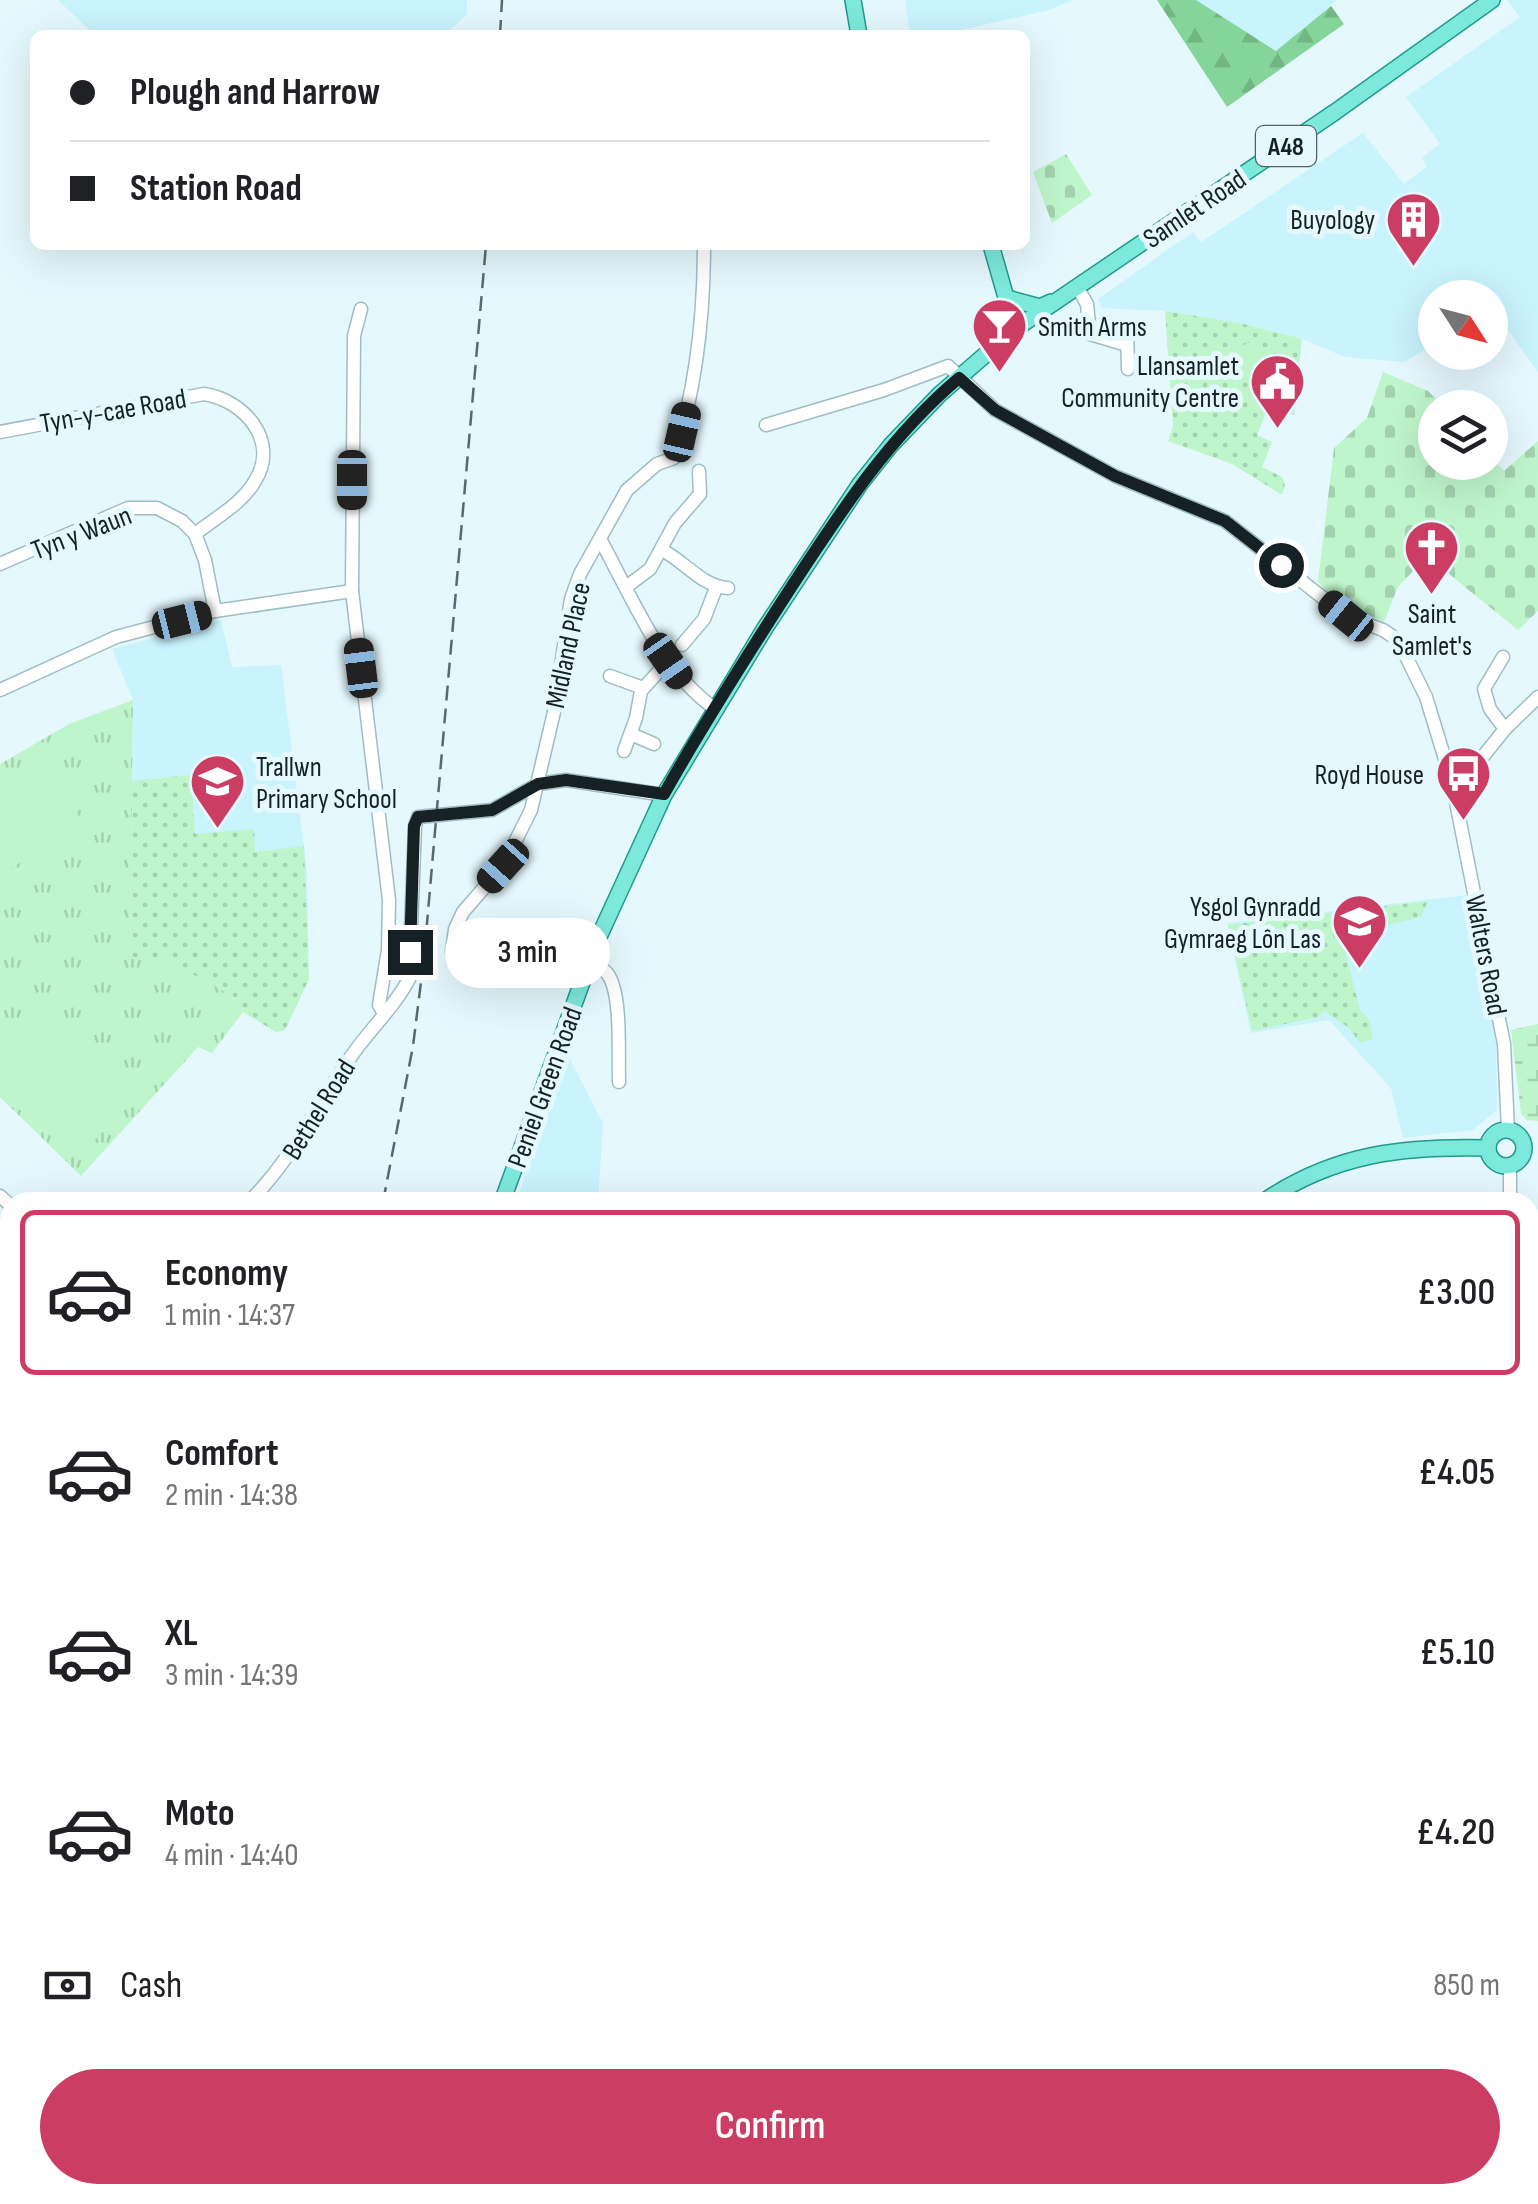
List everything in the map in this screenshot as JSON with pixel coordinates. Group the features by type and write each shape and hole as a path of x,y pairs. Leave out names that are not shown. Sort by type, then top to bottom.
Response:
{"main road":[{"path":"853,0 857,30"},
{"name":"Samlet Road","path":"1014,330 1492,0"},
{"path":"993,250 1014,330"},
{"path":"1007,298 1040,307 1060,298"},
{"name":"Peniel Green Road","path":"506,1192 624,878 664,794 714,708 860,484 918,416 1014,330"},
{"path":"1508,1130 1531,1145 1510,1166 1493,1160 1488,1148 1494,1135 1508,1130"},
{"path":"1277,1192 1342,1162 1384,1151 1488,1148"}],"street":[{"name":"Midland Place","path":"452,952 455,929 463,912 503,866 531,810 580,574 628,490 656,464 674,458 695,374 704,250"},
{"path":"1077,287 1087,304 1090,334 1127,345"},
{"path":"361,309 354,336 352,591 389,900 388,950 379,1005 383,1012"},
{"path":"1127,328 1128,369"},
{"path":"766,426 884,390 944,365 959,378"},
{"name":"Walters Road","path":"959,378 995,410 1115,476 1225,521 1346,616 1398,640 1426,697 1452,782 1504,1044 1508,1130"},
{"name":"Tyn-y-cae Road","path":"0,432 204,394 224,397 246,412 255,424 264,457 261,470 242,498 194,534"},
{"path":"626,587 650,569 676,523 698,497 699,471"},
{"path":"698,497 712,508"},
{"name":"Tyn y Waun","path":"0,564 128,508 157,508 194,534"},
{"path":"194,534 205,560 215,612"},
{"path":"600,539 668,661 686,686 714,708"},
{"path":"662,550 722,588 698,630 682,644"},
{"path":"0,690 116,637 215,612 352,591"},
{"path":"698,630 712,641"},
{"path":"1503,657 1484,689 1490,708 1505,729"},
{"path":"624,750 644,688 668,661"},
{"path":"610,676 644,688"},
{"path":"1452,782 1469,774 1505,729 1538,697"},
{"path":"631,734 654,744"},
{"path":"538,784 566,780 664,794"},
{"name":"Bethel Road","path":"259,1192 277,1174 347,1062 409,979 414,826 418,817 492,810 538,784"},
{"path":"389,900 412,898"},
{"path":"589,963 602,968 611,979 619,1082"},
{"path":"1510,1166 1510,1192"}],"shaded area":[{"path":"58,0 467,0 467,14 450,30 90,30"},
{"path":"905,0 1072,0 1049,10 960,30 909,30"},
{"path":"1194,0 1337,0 1277,51"},
{"path":"1507,0 1538,0 1538,372 1508,330 1508,280 1418,280 1418,354 1404,362 1345,357 1302,339 1240,323 1165,311 1102,308 1098,299 1193,232 1201,242 1363,133 1404,184 1427,167 1422,157 1440,144 1406,97 1520,17"},
{"name":"Trallwn Primary School","path":"221,620 232,667 281,665 307,871 309,979 285,1030 276,1032 243,1012 238,999 130,959 133,700 112,649"},
{"name":"Ysgol Gynradd Gymraeg Lôn Las","path":"1467,895 1496,1042 1497,1110 1473,1130 1403,1138 1391,1088 1329,1020 1251,1033 1227,923"},
{"path":"568,1056 603,1123 599,1192 520,1192"}],"green space":[{"path":"1157,0 1196,0 1276,51 1331,6 1344,24 1227,107"},
{"path":"1066,154 1092,195 1052,223 1033,172"},
{"path":"1165,311 1240,323 1302,339 1294,415 1269,405 1257,435 1272,442 1262,467 1282,477 1282,495 1232,464 1168,441 1173,426"},
{"path":"1251,340 1275,373 1253,389 1238,368 1244,363 1235,351"},
{"path":"1383,372 1426,390 1418,390 1418,480 1508,480 1508,467 1538,441 1538,611 1518,630 1427,556 1398,587 1384,622 1330,597 1318,581 1334,448 1367,418"},
{"path":"133,700 130,959 167,960 238,999 243,1012 212,1053 198,1047 81,1176 0,1097 0,764 69,724"},
{"path":"44,759 83,823 0,875 0,787"},
{"path":"191,775 195,834 254,829 255,852 304,846 309,979 285,1030 276,1032 243,1012 238,999 130,959 132,781"},
{"path":"1428,901 1421,917 1349,935 1347,924 1335,927 1373,1039 1360,1043 1349,1028 1324,1011 1319,1017 1252,1031 1228,925"},
{"path":"34,1005 134,1096 77,1160 0,1091 0,1043"},
{"path":"1538,1024 1538,1121 1526,1120 1521,1113 1511,1030"}],"railway":[{"path":"500,30 502,0"},
{"path":"385,1192 413,1046 424,958 486,250"}],"place":[{"name":"Buyology","path":"1414,268"},
{"name":"Smith Arms","path":"999,375"},
{"name":"Llansamlet Community Centre","path":"1278,430"},
{"name":"Saint Samlet's","path":"1432,596"},
{"name":"Royd House","path":"1463,823"},
{"name":"Trallwn Primary School","path":"217,831"},
{"name":"Ysgol Gynradd Gymraeg Lôn Las","path":"1360,971"}],"route":[{"path":"410,952 414,826 418,817 492,810 538,784 566,780 664,794 714,708 860,484 918,416 959,378 995,410 1115,476 1225,521 1281,565"}]}
